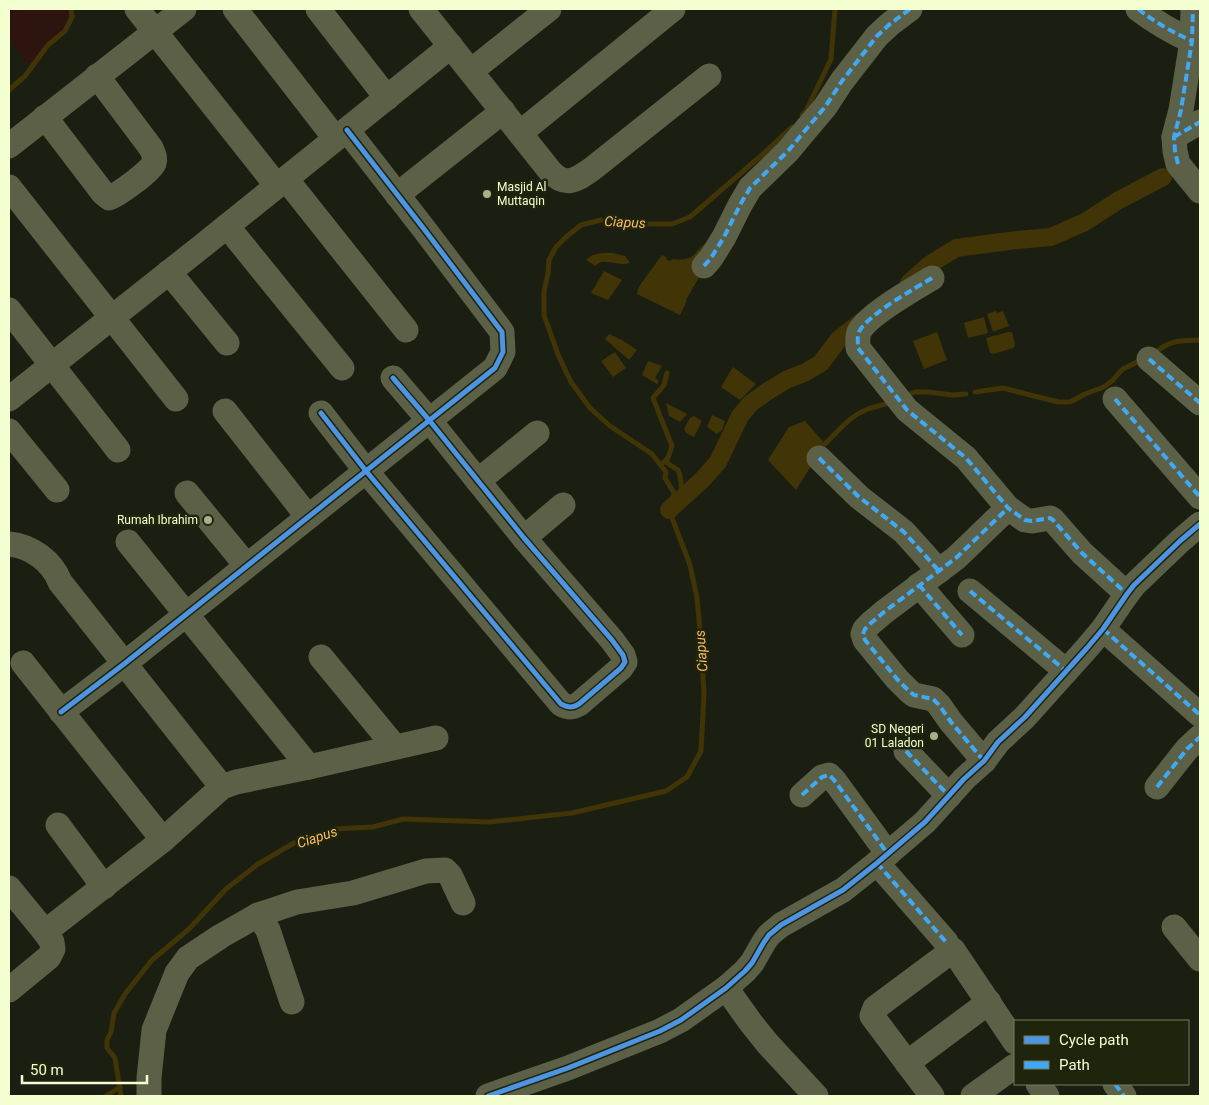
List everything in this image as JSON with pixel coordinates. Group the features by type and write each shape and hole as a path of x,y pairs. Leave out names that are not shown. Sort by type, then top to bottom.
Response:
{"street":[{"path":"137,9 406,330"},
{"path":"9,146 184,9"},
{"path":"61,712 124,664 495,368 503,352 502,332 397,195 341,134 235,9"},
{"path":"318,9 387,98"},
{"path":"471,71 549,9"},
{"path":"520,133 673,9"},
{"path":"704,266 718,248 744,196 750,188 796,142 877,36 910,9"},
{"path":"1138,9 1170,31 1192,41"},
{"path":"1194,9 1192,41 1181,110 1174,137 1178,164 1200,191"},
{"path":"425,10 451,46 550,171 557,179 564,182 574,180 592,169 709,76"},
{"path":"9,399 451,46"},
{"path":"45,117 103,193 109,198 116,196 154,164 154,156 151,148 97,76"},
{"path":"397,195 503,111"},
{"path":"1174,137 1200,122"},
{"path":"9,187 176,399"},
{"path":"227,226 342,368"},
{"path":"169,272 226,342"},
{"path":"932,278 881,311 865,324 858,334 858,348 907,410 966,458 1008,508 1025,520 1032,521 1050,518 1053,520 1082,553 1126,594"},
{"path":"9,310 118,450"},
{"path":"1149,359 1200,402"},
{"path":"322,413 366,471 561,704 574,707 580,704 621,668 625,662 619,648 524,538 393,378"},
{"path":"1114,399 1200,498"},
{"path":"225,411 308,517"},
{"path":"9,431 58,490"},
{"path":"478,481 537,433"},
{"path":"819,458 859,497 904,532 939,571"},
{"path":"187,493 246,565"},
{"path":"524,538 563,505"},
{"path":"984,761 933,699 914,694 897,679 865,640 863,634 865,629 884,612 969,546 1008,508"},
{"path":"488,1096 568,1068 660,1031 681,1020 726,988 745,971 769,935 781,925 835,895 883,859 925,822 964,779 984,761 998,742 1025,717 1103,630 1126,594 1200,524"},
{"path":"128,542 310,767"},
{"path":"9,544 19,544 26,547 50,564 58,575 60,582 222,787"},
{"path":"919,585 962,635"},
{"path":"970,591 1066,671"},
{"path":"1103,630 1200,715"},
{"path":"321,657 394,747"},
{"path":"23,663 164,840"},
{"path":"1158,787 1187,749 1200,737"},
{"path":"45,932 164,840 222,787 236,782 436,738"},
{"path":"906,751 949,796"},
{"path":"802,795 828,775 834,780 883,859 946,942"},
{"path":"58,825 104,887"},
{"path":"149,1096 154,1030 177,973 188,958 221,936 258,916 298,902 352,893 426,871 445,870 450,874 463,903"},
{"path":"9,888 45,932 52,942 53,949 49,957 9,990"},
{"path":"258,916 268,930 292,1002"},
{"path":"1174,927 1200,959"},
{"path":"932,1096 872,1016 875,1008 953,950 1014,1040"},
{"path":"726,988 751,1024 816,1096"},
{"path":"907,1063 989,1002"},
{"path":"973,1096 1014,1067"},
{"path":"1039,1085 1047,1096"},
{"path":"1116,1085 1124,1096"}],"shaded area":[{"path":"12,9 70,9 71,17 64,30 47,44 34,62 23,64 23,57 16,51 9,37 9,11"},
{"path":"708,242 705,267 687,298 680,315 637,294 640,285 662,255 670,261 672,259 686,259 694,255"},
{"path":"613,253 625,256 630,263 601,262 595,266 586,260 595,254"},
{"path":"604,271 622,280 608,300 591,293"},
{"path":"996,311 997,313 1003,311 1009,326 993,332 987,314"},
{"path":"984,317 988,333 968,338 964,323"},
{"path":"937,332 947,360 924,369 913,341"},
{"path":"1012,332 1014,348 993,354 990,353 986,338"},
{"path":"609,334 637,350 629,360 605,339"},
{"path":"615,352 626,368 613,377 601,361"},
{"path":"648,361 662,366 655,378 659,381 657,384 642,375"},
{"path":"733,367 756,384 740,400 721,387"},
{"path":"666,403 687,414 680,422 669,416"},
{"path":"712,415 725,421 722,430 717,434 707,427"},
{"path":"694,416 702,421 694,437 686,433 684,429 690,418"},
{"path":"805,421 825,444 796,490 768,460 789,427"}],"waterway":[{"path":"9,90 25,76 48,45 65,31 72,17 71,9"},
{"name":"Ciapus","path":"802,115 806,111 831,59 835,9"},
{"name":"Ciapus","path":"121,1096 115,1058 107,1048 107,1040 111,1032 114,1013 125,994 152,960 189,929 226,889 258,864 294,843 334,829 373,827 403,819 489,822 572,813 666,791 687,777 701,751 704,694 697,598 690,565 669,510 674,493 665,478 666,472 652,454 610,426 590,408 571,382 559,357 544,315 544,291 549,260 556,247 581,225 601,220 617,224 672,224 690,217 792,127"},
{"path":"909,283 929,265 956,248 1051,237 1085,222 1119,200 1163,177"},
{"path":"669,510 702,480 718,462 740,416 751,403 788,379 804,373 821,363 839,339 864,320"},
{"path":"1155,354 1159,349 1170,343 1200,340"},
{"path":"975,392 1003,388 1058,402 1070,402 1104,387 1123,369 1144,360"},
{"path":"661,465 668,458 672,446 653,398 664,385 667,373"},
{"path":"905,396 915,392 952,395 966,394"},
{"path":"825,444 856,415 868,409 892,402"},
{"path":"665,461 678,470 681,498"},
{"path":"106,1096 120,1087"}],"marked path":[{"path":"704,266 724,237 750,188 788,151 825,107 842,81 877,36 910,9"},
{"path":"1138,9 1164,27 1192,41"},
{"path":"1178,164 1174,137 1181,110 1192,41 1193,9"},
{"path":"1174,137 1200,122"},
{"path":"932,278 871,318 859,332 858,348 907,410 966,458 1008,508 1025,520 1032,521 1050,518 1053,520 1082,553 1127,594"},
{"path":"1149,359 1200,403"},
{"path":"1115,399 1200,497"},
{"path":"819,458 859,497 904,532 939,571"},
{"path":"984,761 933,699 914,695 897,679 865,640 863,634 865,629 884,612 956,558 1008,508"},
{"path":"919,585 962,635"},
{"path":"970,591 1066,671"},
{"path":"1103,629 1200,715"},
{"path":"1157,787 1187,749 1200,737"},
{"path":"906,751 949,796"},
{"path":"802,795 822,777 829,775 888,854"},
{"path":"877,863 946,942"},
{"path":"1116,1085 1124,1096"}],"cycle path":[{"path":"61,712 124,664 495,368 503,352 502,332 347,130"},
{"path":"321,413 366,471 561,704 570,707 579,704 621,668 625,662 623,655 393,378"},
{"path":"488,1096 568,1068 660,1031 681,1020 726,988 752,963 769,935 781,925 843,890 925,822 964,779 984,761 998,742 1025,717 1087,648 1134,585 1200,524"}],"place":[{"name":"Masjid Al Muttaqin","path":"487,194"},
{"name":"Rumah Ibrahim","path":"208,520"},
{"name":"SD Negeri 01 Laladon","path":"934,736"}]}
